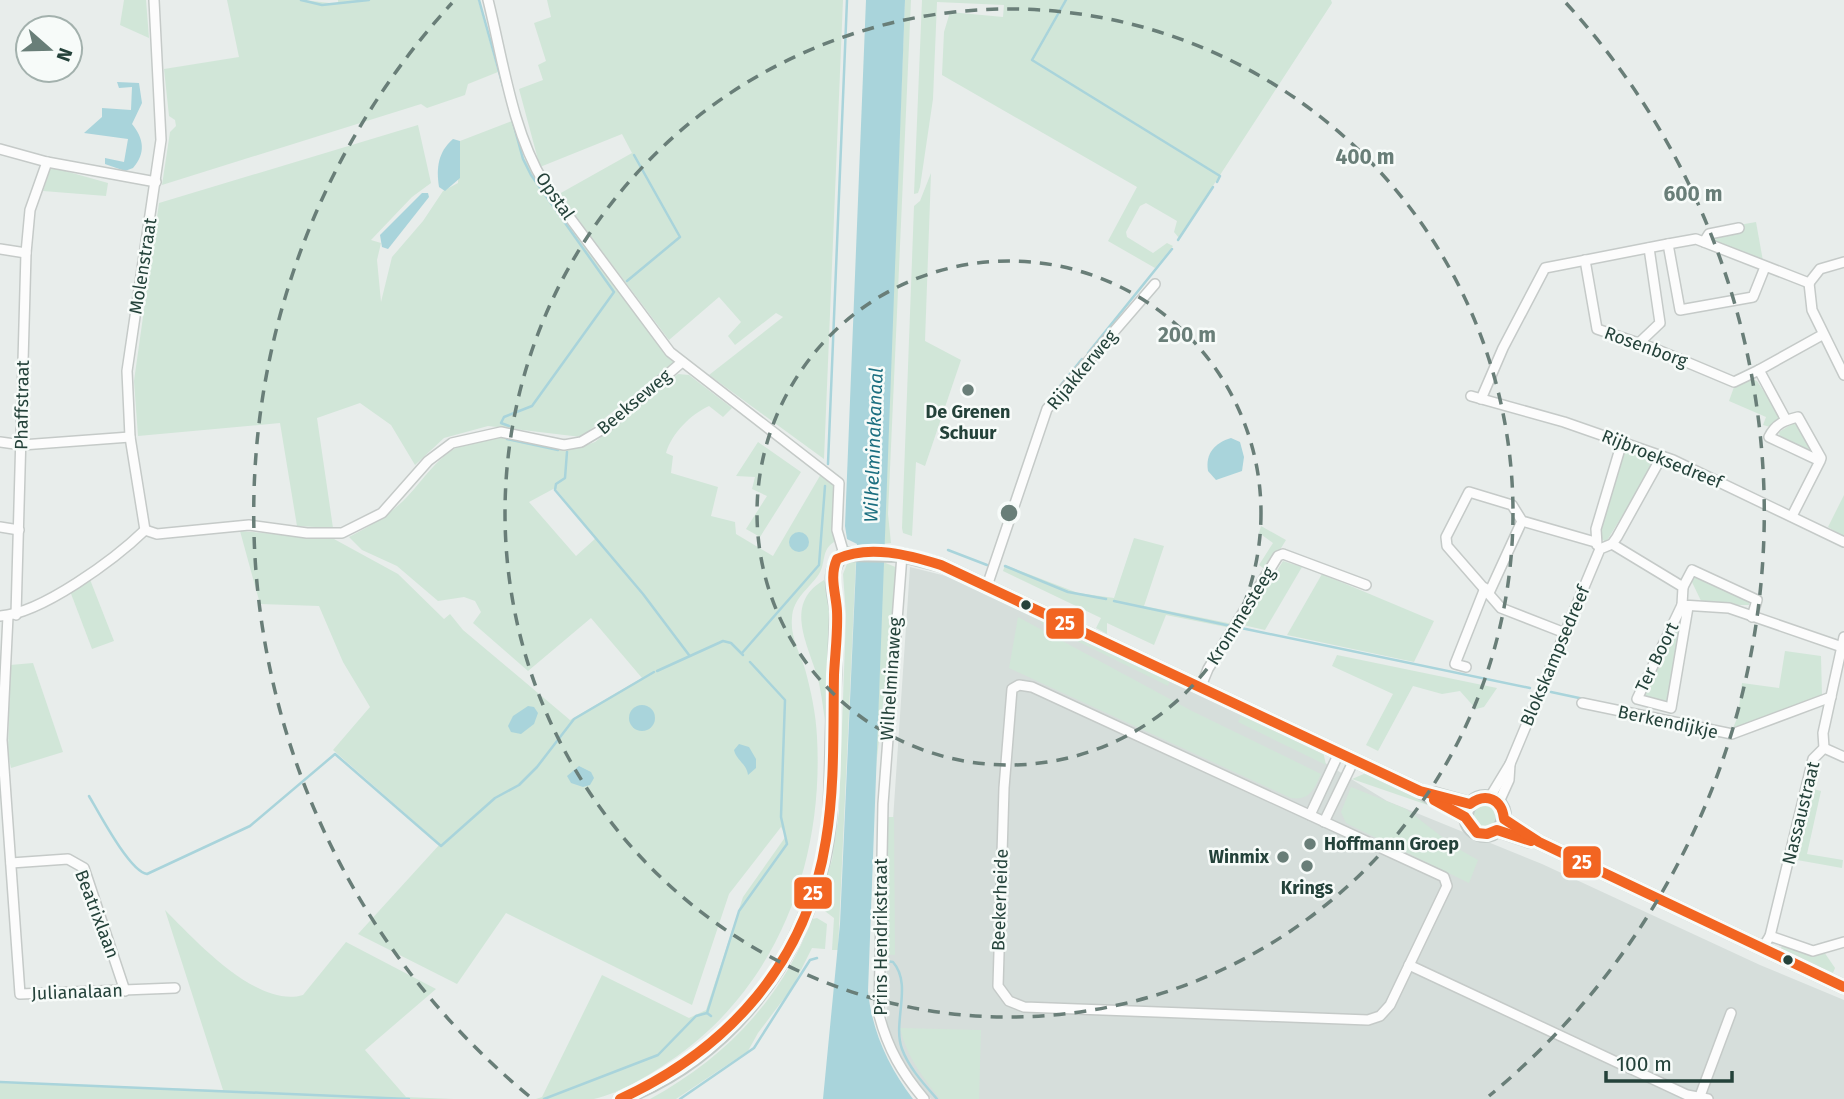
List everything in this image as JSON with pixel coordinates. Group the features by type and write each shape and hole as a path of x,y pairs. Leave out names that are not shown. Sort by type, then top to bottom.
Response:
{"main road":[{"path":"620,1099 681,1070 731,1029 766,987 807,909 827,841 837,611 833,566 847,553 902,555 941,565 1420,791 1467,810"},
{"path":"1467,810 1481,797 1494,799 1501,825"},
{"path":"1467,810 1469,827 1477,833 1488,835 1501,825"},
{"path":"1501,825 1844,987"}],"street":[{"name":"Molenstraat","path":"145,530 130,437 127,371 161,140 154,0"},
{"name":"Opstal","path":"488,0 530,161 670,352 682,362"},
{"path":"0,149 47,162 156,182"},
{"name":"Phaffstraat","path":"8,616 19,530 26,253 34,197 47,162"},
{"path":"1704,242 1709,234 1739,228"},
{"path":"1585,260 1696,239 1809,283"},
{"path":"1668,244 1680,310 1753,297 1765,267"},
{"path":"1639,343 1660,323 1649,248"},
{"path":"0,249 26,253"},
{"name":"Rosenborg","path":"1585,260 1597,329 1734,382 1822,335"},
{"name":"Rijbroeksedreef","path":"1585,260 1545,268 1476,397 1661,456 1844,542"},
{"path":"1844,262 1820,269 1809,283 1811,310 1844,374"},
{"name":"Rijakkerweg","path":"987,586 1047,409 1155,284"},
{"name":"Beekseweg","path":"145,530 157,534 249,525 307,533 342,533 382,513 428,461 452,443 501,432 564,445 581,442 608,426 682,362 839,483 837,530 847,553"},
{"path":"1759,370 1786,420"},
{"path":"1798,417 1820,461 1769,437 1772,430 1786,420 1798,417"},
{"path":"0,442 22,445 130,437"},
{"name":"Blokskampsedreef","path":"1494,799 1509,780 1510,764 1565,633 1597,545 1622,442"},
{"path":"1612,544 1661,456"},
{"path":"1792,516 1820,461"},
{"path":"1565,633 1501,608 1445,542 1465,495 1474,492 1512,505 1522,521 1597,545 1612,544 1683,587 1692,570 1757,600 1752,617"},
{"path":"1466,667 1455,664 1487,590 1522,521"},
{"path":"0,527 19,530"},
{"path":"8,616 43,604 145,530"},
{"name":"Krommesteeg","path":"1201,686 1208,669 1278,556 1283,554 1366,585"},
{"name":"Wilhelminaweg","path":"883,804 902,555"},
{"name":"Ter Boort","path":"1683,587 1685,606 1671,708 1637,699 1685,606"},
{"name":"Ter Boort","path":"1685,606 1729,608 1843,642"},
{"name":"Julianalaan","path":"8,616 1,740 20,994 175,988"},
{"name":"Nassaustraat","path":"1762,949 1770,936 1813,759 1824,748 1823,733 1843,642"},
{"name":"Beekerheide","path":"1019,685 1032,687 1310,815 1444,877 1447,886 1390,1006 1380,1016 1368,1020 1024,1007 1001,994 998,986 1004,788 1012,689 1019,685"},
{"name":"Berkendijkje","path":"1582,704 1732,734 1831,697"},
{"path":"1824,748 1844,757"},
{"path":"1310,815 1339,753"},
{"path":"1324,822 1354,760"},
{"name":"Prins Hendrikstraat","path":"883,804 878,1015 887,1045 904,1075 924,1099"},
{"name":"Beatrixlaan","path":"11,863 68,859 84,868 125,991"},
{"path":"1770,936 1813,951 1844,942"},
{"path":"1409,965 1687,1095 1704,1098 1731,1013"}],"shaded area":[{"path":"910,567 966,581 1234,707 1387,801 1542,864 1760,965 1844,1000 1844,1099 931,1099 910,1079 887,1045 886,924"}],"green space":[{"path":"124,0 146,0 149,38 120,25"},
{"path":"227,0 304,0 338,4 338,0 478,0 498,72 468,84 465,95 427,108 421,104 162,185 170,132 176,126 175,120 169,116 164,69 239,57"},
{"path":"547,0 843,0 824,459 709,375 783,317 776,313 735,345 728,336 741,322 719,297 669,340 559,194 632,153 622,134 540,167 519,89 543,80 538,65 546,61 534,23 551,17"},
{"path":"905,0 911,0 888,514 891,543 883,544"},
{"path":"922,0 1331,0 1332,3 1179,238 1174,232 1177,221 1146,203 1140,206 1126,232 1127,237 1153,253 1167,243 1173,246 1155,268 1108,241 1137,187 942,75 944,32 950,12 1003,17 1004,5 937,2 933,99 920,187 918,193 914,194"},
{"path":"512,121 522,154 546,195 675,362 581,437 488,426 444,438 415,465 391,425 360,403 317,418 333,528 297,526 280,423 138,436 134,381 159,203 418,125 431,183 412,197 371,240 381,243 377,260 381,302 392,257 423,221 443,191 458,183 460,141"},
{"path":"51,167 108,183 106,196 43,191"},
{"path":"931,173 925,341 961,360 925,466 916,462 912,536 903,533 902,528 914,206 920,201"},
{"path":"1756,222 1763,261 1711,240 1739,225"},
{"path":"678,374 689,375 732,408 723,417 709,406 683,425 666,453 673,456 671,473 718,487 711,516 735,522 736,534 773,556 821,474 833,483 834,542 825,553 819,574 795,605 792,618 794,638 805,669 814,711 817,784 812,831 802,876 786,919 765,960 739,998 707,1032 670,1061 624,1088 594,1099 536,1099 542,1097 602,975 689,1018 706,1010 743,897 786,836 781,827 729,894 692,1005 506,913 457,984 358,934 440,844 333,750 370,707 343,662 319,606 260,604 240,531 334,539 398,574 444,619 450,614 463,630 570,720 642,678 591,618 528,671 473,623 481,612 475,601 464,597 438,601 397,566 362,550 349,537 390,512 440,460 469,442 501,438 564,447 595,442","holes":["555,488 596,538 576,556 529,502"]},
{"path":"1752,379 1757,381 1780,416 1780,421 1770,427 1763,425 1766,417 1729,401 1734,387"},
{"path":"1797,424 1814,454 1780,438 1779,432"},
{"path":"758,442 801,472 760,537 746,529 767,496 752,489 755,477 736,476"},
{"path":"1628,448 1653,456 1655,463 1606,542 1600,538 1600,532 1622,451"},
{"path":"1844,495 1844,537 1828,527"},
{"path":"1261,526 1286,540 1267,571 1259,565 1273,543 1259,533"},
{"path":"1134,538 1164,546 1144,606 1233,624 1231,628 1166,615 1154,645 1107,623 1107,634 1096,628 1101,618 1003,571 1005,565 1078,593 1114,598"},
{"path":"856,560 838,950 832,950 834,918 817,905 832,860 839,812 846,615 843,574 847,564"},
{"path":"1283,561 1302,567 1265,630 1243,625"},
{"path":"883,562 898,568 876,767"},
{"path":"1322,574 1434,621 1414,662 1287,635"},
{"path":"1697,575 1750,601 1749,605 1703,605 1691,580"},
{"path":"89,577 114,641 92,649 70,591"},
{"path":"824,580 829,592 828,743 819,683 802,628 801,614 811,590"},
{"path":"1679,614 1683,615 1669,703 1642,698"},
{"path":"1018,617 1192,711 1321,774 1316,785 1307,796 1291,798 1009,668"},
{"path":"1042,617 1171,677 1168,686 1041,623"},
{"path":"1785,651 1821,656 1822,696 1733,728 1738,716 1742,683 1779,688"},
{"path":"1337,655 1497,688 1484,707 1476,709 1460,691 1442,694 1413,686 1378,751 1366,745 1393,694 1332,666"},
{"path":"33,663 63,752 11,768 8,754 10,665"},
{"path":"1243,712 1323,751 1326,765 1238,722"},
{"path":"1366,773 1445,811 1352,779"},
{"path":"1351,787 1406,809 1455,847 1478,860 1469,883 1346,823 1341,812"},
{"path":"1813,789 1821,791 1807,854 1843,860 1842,868 1797,860"},
{"path":"1485,804 1496,811 1497,816 1490,827 1485,828 1474,821 1473,816 1480,805"},
{"path":"886,817 894,817 895,955 881,954"},
{"path":"165,910 228,969 266,992 285,997 303,995 346,942 436,989 365,1050 406,1097 454,1099 0,1099 0,1083 223,1090"},
{"path":"817,918 827,924 825,949 812,948 792,988 758,1033 748,1051 676,1099 650,1099 703,1065 748,1024 785,975 812,919"},
{"path":"1784,945 1824,952 1835,968 1833,973 1778,950"},
{"path":"900,1028 981,1030 979,1099 940,1099 911,1057"}],"water":[{"name":"Wilhelminakanaal","path":"866,0 905,0 868,991 877,1034 896,1074 913,1099 823,1099 840,924 857,544 847,539 845,526"},
{"path":"117,82 139,83 142,103 132,124 139,135 142,151 133,168 125,171 105,164 105,158 124,162 128,139 84,133 102,117 102,108 131,110 132,87 119,88"},
{"path":"453,139 460,141 460,178 445,191 439,187 438,167 444,149"},
{"path":"422,193 428,193 429,197 388,249 382,247 380,235"},
{"path":"1231,438 1240,442 1244,457 1242,471 1216,480 1208,471 1208,459 1216,446"},
{"path":"795,532 803,532 809,542 803,552 795,552 789,546 789,538"},
{"path":"642,705 652,708 655,718 652,728 642,731 632,728 629,718 632,708"},
{"path":"528,706 534,707 538,713 534,724 521,734 511,732 508,726 513,716"},
{"path":"739,744 749,747 756,759 756,768 748,775 734,750"},
{"path":"579,766 591,772 594,778 590,785 583,787 571,783 567,776"}],"waterway":[{"path":"301,0 322,5 369,0"},
{"path":"479,0 503,86"},
{"path":"828,464 847,0"},
{"path":"1066,0 1032,60 1220,176 1217,182"},
{"path":"507,100 523,159 531,175 614,292 532,406 504,417 501,423 509,426"},
{"path":"627,281 680,237 634,155"},
{"path":"1178,240 1213,187"},
{"path":"1088,353 1172,249"},
{"path":"1047,402 1082,359"},
{"path":"507,439 558,450"},
{"path":"567,452 565,478 556,484 555,490 643,594 689,655"},
{"path":"742,653 819,565 825,486"},
{"path":"948,550 987,565"},
{"path":"1005,566 1068,592 1106,599"},
{"path":"1114,601 1231,626"},
{"path":"1241,628 1530,688"},
{"path":"657,671 723,641 731,643 743,655"},
{"path":"707,1013 739,911 787,844 781,817 785,700 750,662"},
{"path":"89,796 124,853 140,871 147,874 250,826 335,754 441,846 495,798 519,785 537,767 574,719 654,672"},
{"path":"1551,692 1626,708"},
{"path":"680,1099 754,1048 810,960 817,958"},
{"path":"886,961 893,962 899,971 902,993 899,1027 902,1049 922,1082 937,1099"},
{"path":"544,1099 658,1055 696,1016 707,1013 711,1016"},
{"path":"0,1082 409,1099"}],"transit line":[{"name":"25","path":"620,1099 659,1079 695,1055 728,1027 757,996 781,962 801,925 816,884 826,840 831,799 837,619 833,572 837,559 862,552 902,555 941,565 1420,791 1470,804 1482,798 1497,802 1504,819 1539,842 1844,987"},
{"name":"25","path":"1434,800 1465,817 1477,833 1487,834 1497,830 1531,841"}],"place":[{"name":"De Grenen Schuur","path":"968,390"},
{"name":"Hoffmann Groep","path":"1310,844"},
{"name":"Winmix","path":"1283,857"},
{"name":"Krings","path":"1307,866"}]}
